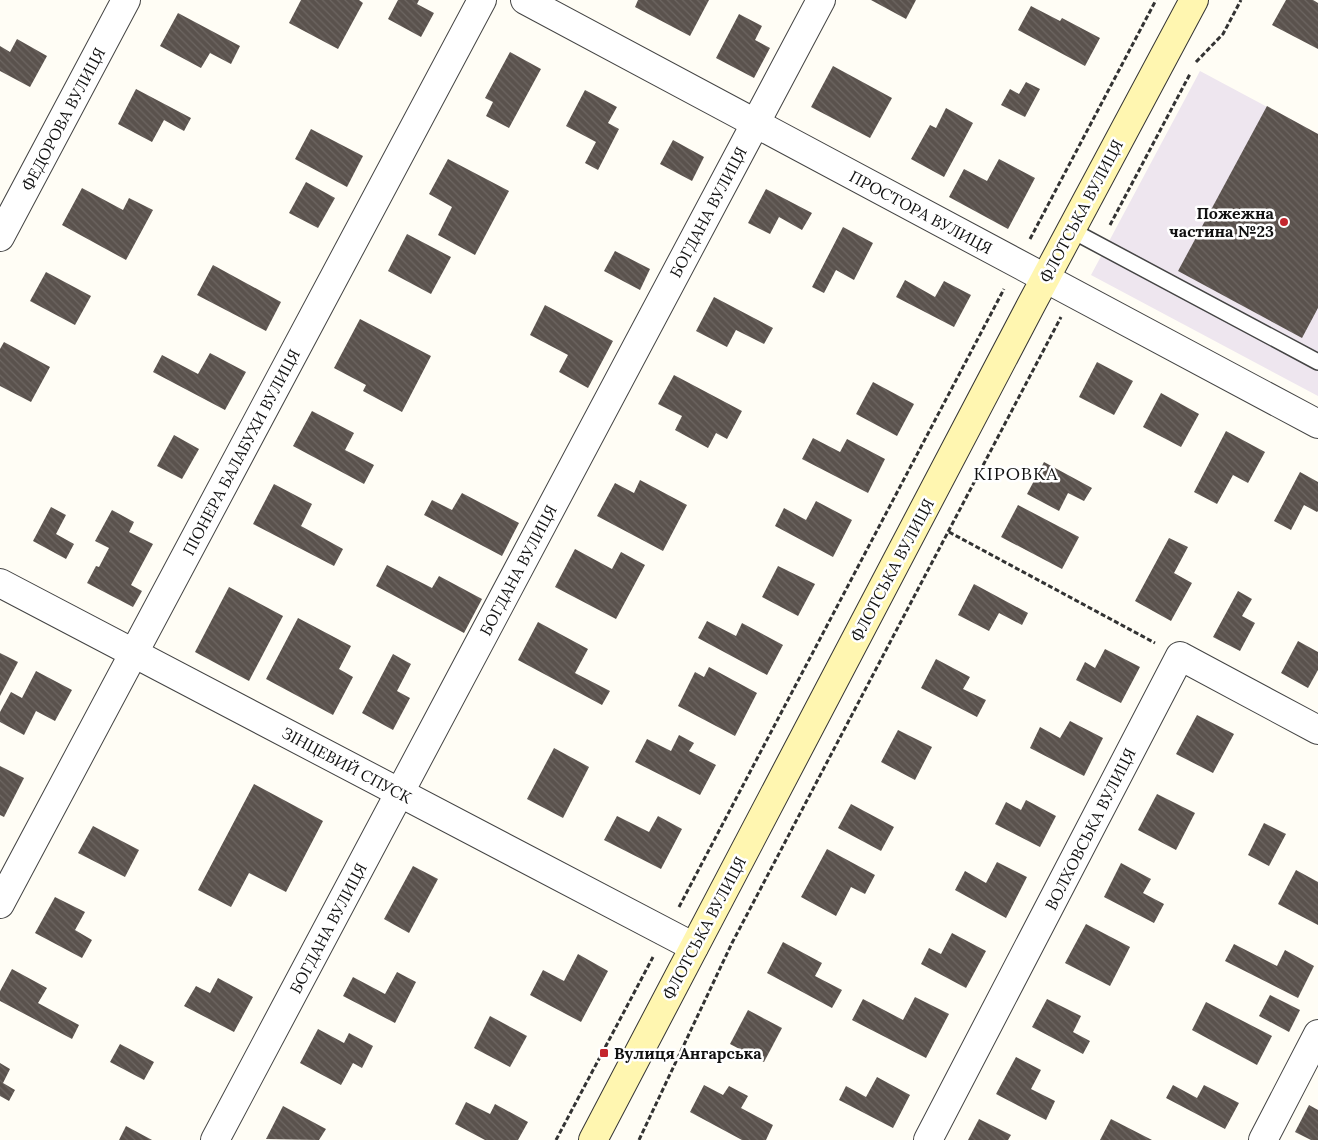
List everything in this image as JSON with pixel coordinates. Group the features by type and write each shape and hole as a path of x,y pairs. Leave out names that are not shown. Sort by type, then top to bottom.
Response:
{"street":[{"name":"ФЕДОРОВА ВУЛИЦЯ","path":"0,237 126,0"},
{"name":"ПІОНЕРА БАЛАБУХИ ВУЛИЦЯ","path":"0,904 482,0"},
{"name":"ПРОСТОРА ВУЛИЦЯ","path":"524,0 1318,424"},
{"name":"БОГДАНА ВУЛИЦЯ","path":"215,1140 820,0"},
{"name":"ФЛОТСЬКА ВУЛИЦЯ","path":"593,1140 1071,230 1194,0"},
{"name":"ЗІНЦЕВИЙ СПУСК","path":"0,583 694,947"},
{"path":"1180,656 1318,730"},
{"name":"ВОЛХОВСЬКА ВУЛИЦЯ","path":"928,1140 1180,656"},
{"path":"1263,1140 1318,1034"}],"lane":[{"path":"1071,230 1318,362"}],"path":[{"path":"556,1140 1156,0"},
{"path":"1100,245 1197,60 1223,34 1241,0"},
{"path":"639,1140 732,943 1074,294"},
{"path":"949,532 1180,656"}],"shaded area":[{"path":"1200,71 1318,134 1318,396 1091,275"}],"building":[{"path":"301,0 359,0 363,3 338,49 289,23"},
{"path":"398,0 419,0 417,4 434,13 421,37 388,19"},
{"path":"638,0 709,0 690,36 635,7"},
{"path":"871,0 916,0 906,19"},
{"path":"1286,0 1313,0 1318,3 1318,49 1272,25"},
{"path":"1031,6 1060,21 1062,18 1100,38 1085,66 1018,30"},
{"path":"178,13 240,46 231,64 210,53 201,68 160,46"},
{"path":"739,14 762,26 755,40 770,48 754,78 716,58"},
{"path":"17,39 47,56 30,87 0,71 0,46 10,52"},
{"path":"510,52 541,69 509,128 486,116 493,102 485,98"},
{"path":"833,66 892,98 870,138 811,107"},
{"path":"1026,82 1040,89 1025,117 1001,105 1010,89 1019,94"},
{"path":"136,89 191,118 184,131 164,120 152,142 118,124"},
{"path":"585,90 617,107 608,123 619,129 598,170 585,163 596,142 566,126"},
{"path":"1267,106 1318,134 1318,308 1302,338 1178,271"},
{"path":"946,108 973,123 944,177 911,159 930,125 936,128"},
{"path":"311,129 363,156 347,187 295,159"},
{"path":"673,140 704,157 692,181 660,164"},
{"path":"448,159 509,191 475,255 438,235 452,207 429,194"},
{"path":"999,159 1035,178 1008,229 949,197 964,169 987,181"},
{"path":"306,182 335,198 318,228 289,213"},
{"path":"82,188 123,210 129,198 153,210 126,260 62,225"},
{"path":"766,189 812,213 802,230 779,217 770,234 748,223"},
{"path":"843,227 873,243 854,280 836,270 824,293 812,287"},
{"path":"407,234 451,257 431,294 388,271"},
{"path":"615,251 650,269 640,290 604,271"},
{"path":"213,265 281,302 266,331 197,295"},
{"path":"46,272 91,296 75,325 30,301"},
{"path":"905,280 935,297 944,281 971,295 954,327 896,297"},
{"path":"714,297 773,328 764,344 736,330 727,347 696,331"},
{"path":"545,305 613,341 588,388 559,372 568,355 530,335"},
{"path":"360,319 431,356 402,412 363,391 366,385 334,368"},
{"path":"4,342 50,367 31,402 0,386 0,349"},
{"path":"210,353 246,372 225,410 153,372 162,355 198,374"},
{"path":"1097,362 1133,381 1114,415 1079,397"},
{"path":"674,375 742,411 727,439 716,433 708,448 675,430 682,416 658,404"},
{"path":"873,382 914,404 897,436 856,414"},
{"path":"1161,393 1199,414 1181,447 1143,427"},
{"path":"312,411 354,433 345,450 374,465 364,484 293,446"},
{"path":"1226,431 1265,452 1248,483 1233,475 1217,504 1194,492"},
{"path":"174,435 199,449 182,479 157,466"},
{"path":"813,438 840,452 847,439 885,459 868,493 802,459"},
{"path":"1044,462 1092,488 1084,501 1068,493 1059,511 1027,494"},
{"path":"1300,472 1318,482 1318,511 1304,505 1291,530 1274,521"},
{"path":"640,480 687,505 663,551 597,516 615,483 634,493"},
{"path":"274,484 312,504 301,526 343,549 334,566 253,524"},
{"path":"462,493 519,523 502,556 424,515 432,500 452,510"},
{"path":"816,501 852,520 833,557 775,526 784,508 806,520"},
{"path":"1018,505 1079,537 1062,569 1001,537"},
{"path":"51,507 66,515 56,534 74,544 66,559 33,541"},
{"path":"112,510 134,522 129,532 153,544 131,585 142,591 133,607 87,583 96,566 99,567 109,548 95,541"},
{"path":"1169,538 1188,547 1174,573 1192,583 1171,621 1135,601"},
{"path":"575,549 612,569 621,552 645,565 616,619 555,587"},
{"path":"387,565 432,588 439,576 482,599 464,633 376,586"},
{"path":"778,566 815,584 798,616 762,597"},
{"path":"974,584 1028,613 1022,625 999,613 989,631 958,615"},
{"path":"229,587 283,616 249,681 195,652"},
{"path":"1238,591 1252,599 1242,616 1255,623 1240,651 1213,637"},
{"path":"298,618 351,646 339,669 353,677 333,715 266,679"},
{"path":"707,621 736,636 742,623 783,645 767,675 698,638"},
{"path":"538,622 588,649 575,673 610,691 602,705 518,660"},
{"path":"1298,641 1318,652 1318,670 1308,688 1281,673"},
{"path":"1105,649 1140,667 1121,703 1076,680 1085,662 1095,668"},
{"path":"0,653 18,662 0,696"},
{"path":"393,654 411,664 397,691 410,698 393,730 362,713"},
{"path":"936,659 970,677 963,689 986,700 977,717 921,688"},
{"path":"709,667 757,693 735,736 678,706 695,672 704,677"},
{"path":"36,671 72,690 55,721 36,711 24,735 0,722 0,712 11,692 22,698"},
{"path":"1197,715 1234,734 1213,773 1176,754"},
{"path":"1070,721 1103,738 1084,776 1030,748 1040,727 1060,738"},
{"path":"898,730 932,747 915,780 881,762"},
{"path":"679,735 694,743 689,751 716,765 700,795 635,762 647,739 671,751"},
{"path":"554,748 589,767 563,818 527,799"},
{"path":"0,766 24,778 4,817 0,815"},
{"path":"254,784 323,821 286,892 249,873 231,907 198,890"},
{"path":"1157,794 1195,813 1176,850 1138,830"},
{"path":"1026,800 1056,816 1040,847 995,824 1006,802 1021,810"},
{"path":"851,804 894,827 881,851 838,828"},
{"path":"617,816 649,832 658,816 682,829 661,869 604,840"},
{"path":"1264,823 1286,834 1269,866 1248,855"},
{"path":"93,826 139,850 125,877 78,853"},
{"path":"827,849 875,875 865,894 851,887 836,916 801,897"},
{"path":"997,862 1027,877 1006,918 955,890 965,871 986,883"},
{"path":"1121,863 1151,879 1143,893 1164,904 1154,923 1104,897"},
{"path":"413,866 438,879 409,933 384,919"},
{"path":"1296,870 1318,882 1318,925 1278,904"},
{"path":"55,897 85,912 75,930 92,940 82,958 35,933"},
{"path":"1086,924 1130,947 1110,986 1065,963"},
{"path":"952,933 986,951 966,988 921,964 929,948 941,954"},
{"path":"783,942 822,963 815,976 842,990 832,1008 767,973"},
{"path":"1234,944 1277,966 1285,950 1314,966 1298,998 1225,961"},
{"path":"578,954 608,971 581,1022 530,995 543,970 564,981"},
{"path":"12,969 47,988 38,1003 79,1025 72,1039 0,1001 0,991"},
{"path":"397,972 416,982 395,1023 343,996 353,977 385,994"},
{"path":"218,978 253,997 234,1032 184,1006 196,986 210,993"},
{"path":"1270,995 1300,1010 1289,1032 1259,1016"},
{"path":"915,997 949,1014 926,1058 852,1020 863,999 903,1020"},
{"path":"1047,999 1081,1016 1073,1032 1090,1041 1083,1054 1032,1027"},
{"path":"1206,1002 1272,1036 1257,1065 1192,1030"},
{"path":"748,1010 782,1028 764,1062 730,1044"},
{"path":"490,1016 527,1036 510,1067 474,1048"},
{"path":"318,1029 344,1043 349,1033 373,1046 362,1068 353,1063 341,1085 300,1063"},
{"path":"120,1044 154,1062 144,1080 110,1062"},
{"path":"1016,1057 1041,1070 1031,1089 1055,1101 1046,1120 996,1094"},
{"path":"0,1063 10,1069 3,1083 15,1090 9,1101 0,1096"},
{"path":"877,1077 910,1095 893,1128 839,1100 846,1086 866,1097"},
{"path":"704,1085 723,1095 729,1086 748,1096 741,1108 773,1125 766,1140 742,1140 690,1112"},
{"path":"1173,1085 1197,1098 1204,1085 1239,1103 1225,1129 1166,1098"},
{"path":"466,1102 490,1114 495,1104 528,1122 518,1140 485,1140 455,1124"},
{"path":"1309,1105 1318,1110 1318,1140 1311,1140 1295,1132"},
{"path":"283,1106 326,1129 319,1140 266,1139"},
{"path":"979,1119 1011,1135 1008,1140 968,1140"},
{"path":"1111,1119 1152,1140 1100,1140"},
{"path":"126,1126 152,1140 119,1140"}],"place":[{"name":"Пожежна частина №23","path":"1284,222"},
{"name":"Вулиця Ангарська","path":"604,1053"}],"district":[{"name":"КІРОВКА","path":"1016,474"}]}
